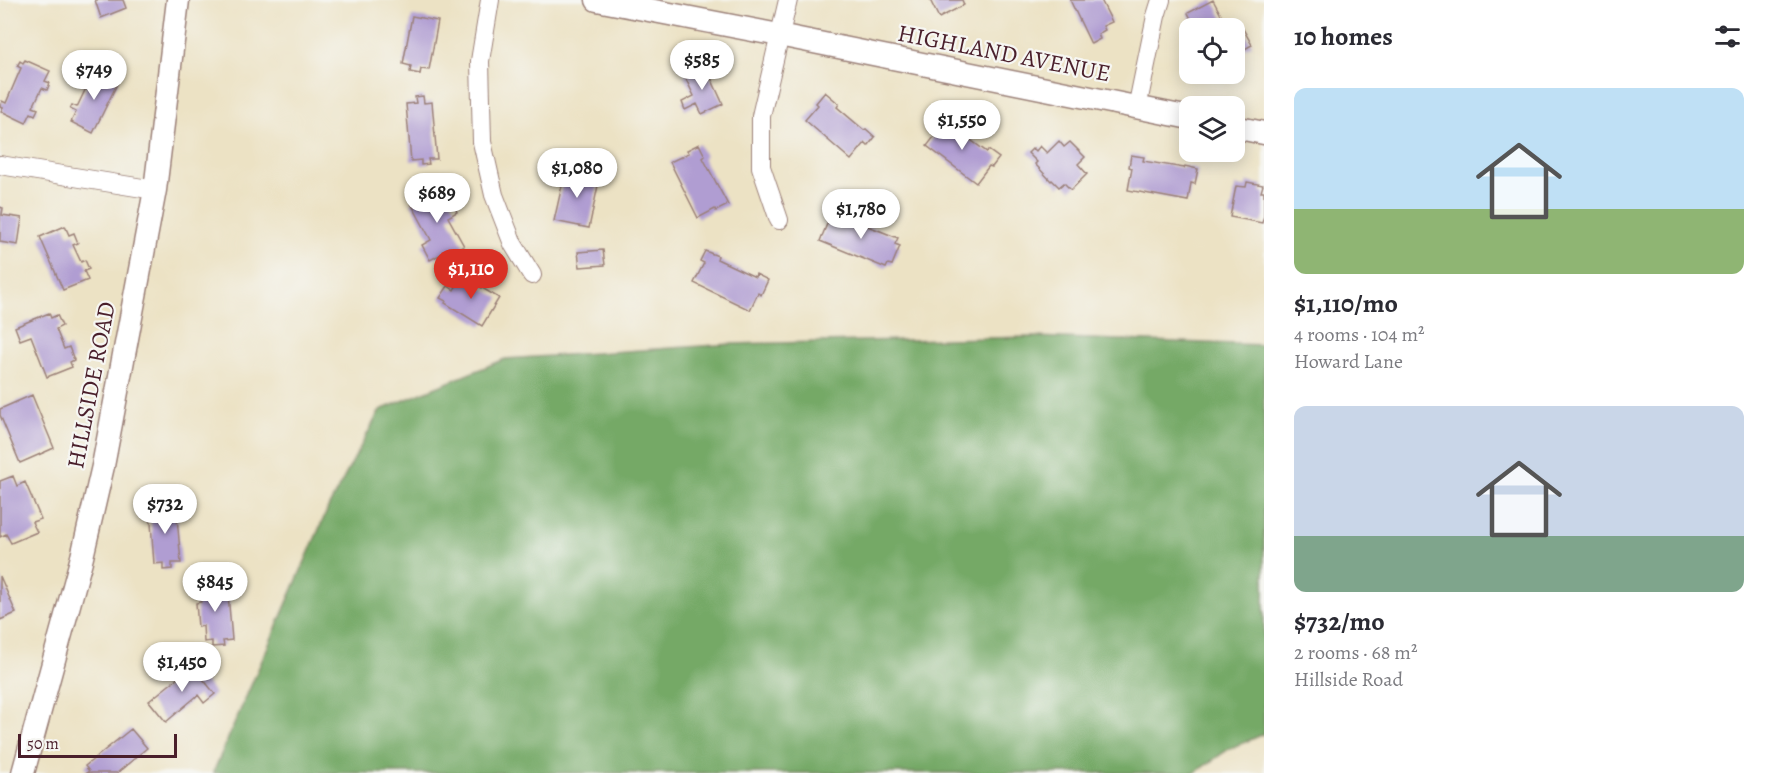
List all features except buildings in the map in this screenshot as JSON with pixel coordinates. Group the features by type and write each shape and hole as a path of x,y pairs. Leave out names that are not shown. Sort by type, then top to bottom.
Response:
{"street":[{"name":"HILLSIDE ROAD","path":"23,773 98,490 155,190 178,0"},
{"path":"490,0 480,61 482,142 494,195 513,244 532,274"},
{"name":"HIGHLAND AVENUE","path":"597,0 1179,116"},
{"path":"779,220 760,167 761,116 788,0"},
{"path":"1137,108 1161,0"},
{"path":"1245,129 1264,133"},
{"path":"0,165 155,190"}],"green space":[{"path":"1032,337 1264,345 1264,734 1229,749 1194,773 213,773 329,506 380,410 505,359 732,344"}]}
